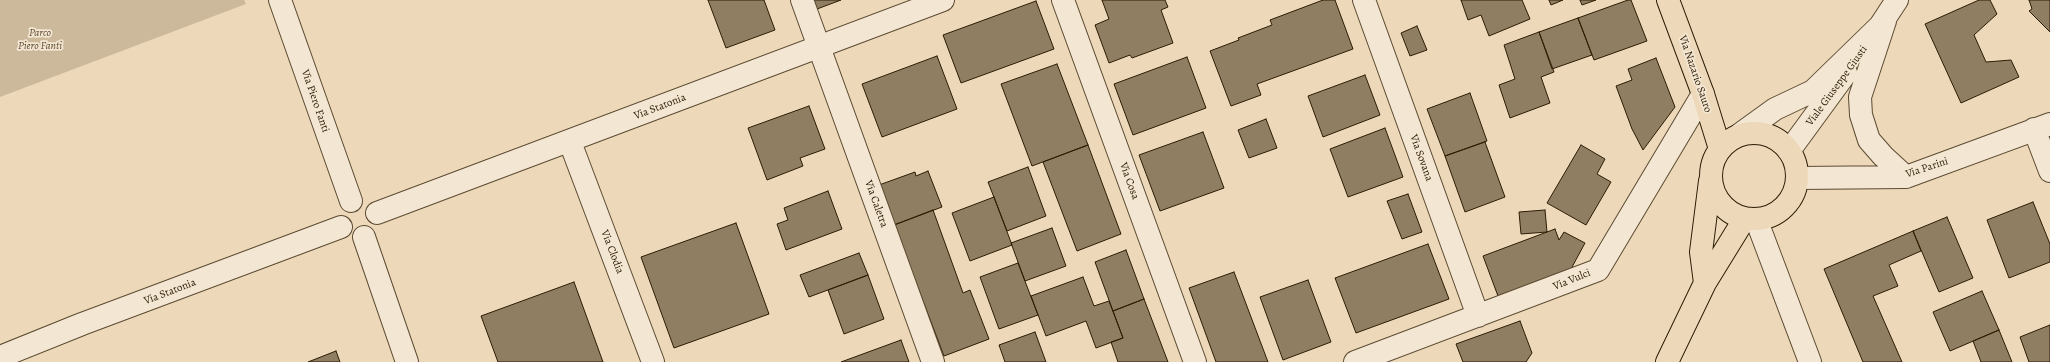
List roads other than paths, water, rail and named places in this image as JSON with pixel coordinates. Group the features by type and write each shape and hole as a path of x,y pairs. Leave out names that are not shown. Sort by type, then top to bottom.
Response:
{"main road":[{"name":"Via Nazario Sauro","path":"1668,0 1703,94 1720,149"},
{"path":"1710,178 1712,190 1725,208 1750,219 1776,213 1784,207 1795,189 1797,178 1795,164 1789,151 1779,141 1767,134 1753,133 1739,135"},
{"name":"Viale Giuseppe Giusti","path":"1705,283 1701,252 1711,168 1720,149 1739,135"},
{"path":"1667,362 1705,283 1750,219"}],"street":[{"name":"Via Piero Fanti","path":"280,0 351,201"},
{"name":"Via Caletra","path":"802,0 933,362"},
{"name":"Via Statonia","path":"377,213 570,142 942,0"},
{"name":"Via Cosa","path":"1063,0 1195,362"},
{"name":"Via Sovana","path":"1364,0 1478,316"},
{"name":"Viale Giuseppe Giusti","path":"1789,151 1885,21 1897,0"},
{"path":"1885,21 1860,97 1861,115 1869,140 1883,156 1906,177"},
{"name":"Viale Giuseppe Giusti","path":"1739,135 1775,109 1813,91 1885,21"},
{"name":"Via Vulci","path":"1355,362 1598,270 1703,94"},
{"path":"2042,127 2050,171"},
{"name":"Via Parini","path":"1797,178 1906,177 2042,127"},
{"name":"Via Clodia","path":"570,142 653,362"},
{"path":"364,200 370,203 377,213 378,219 374,230 364,238 353,238 344,232 341,227 340,215 342,209 351,201 364,200"},
{"path":"1750,219 1810,362"},
{"name":"Via Statonia","path":"0,357 82,324 341,227"},
{"path":"364,238 407,362"}],"park label":[{"name":"Parco Piero Fanti","path":"40,39"}]}
